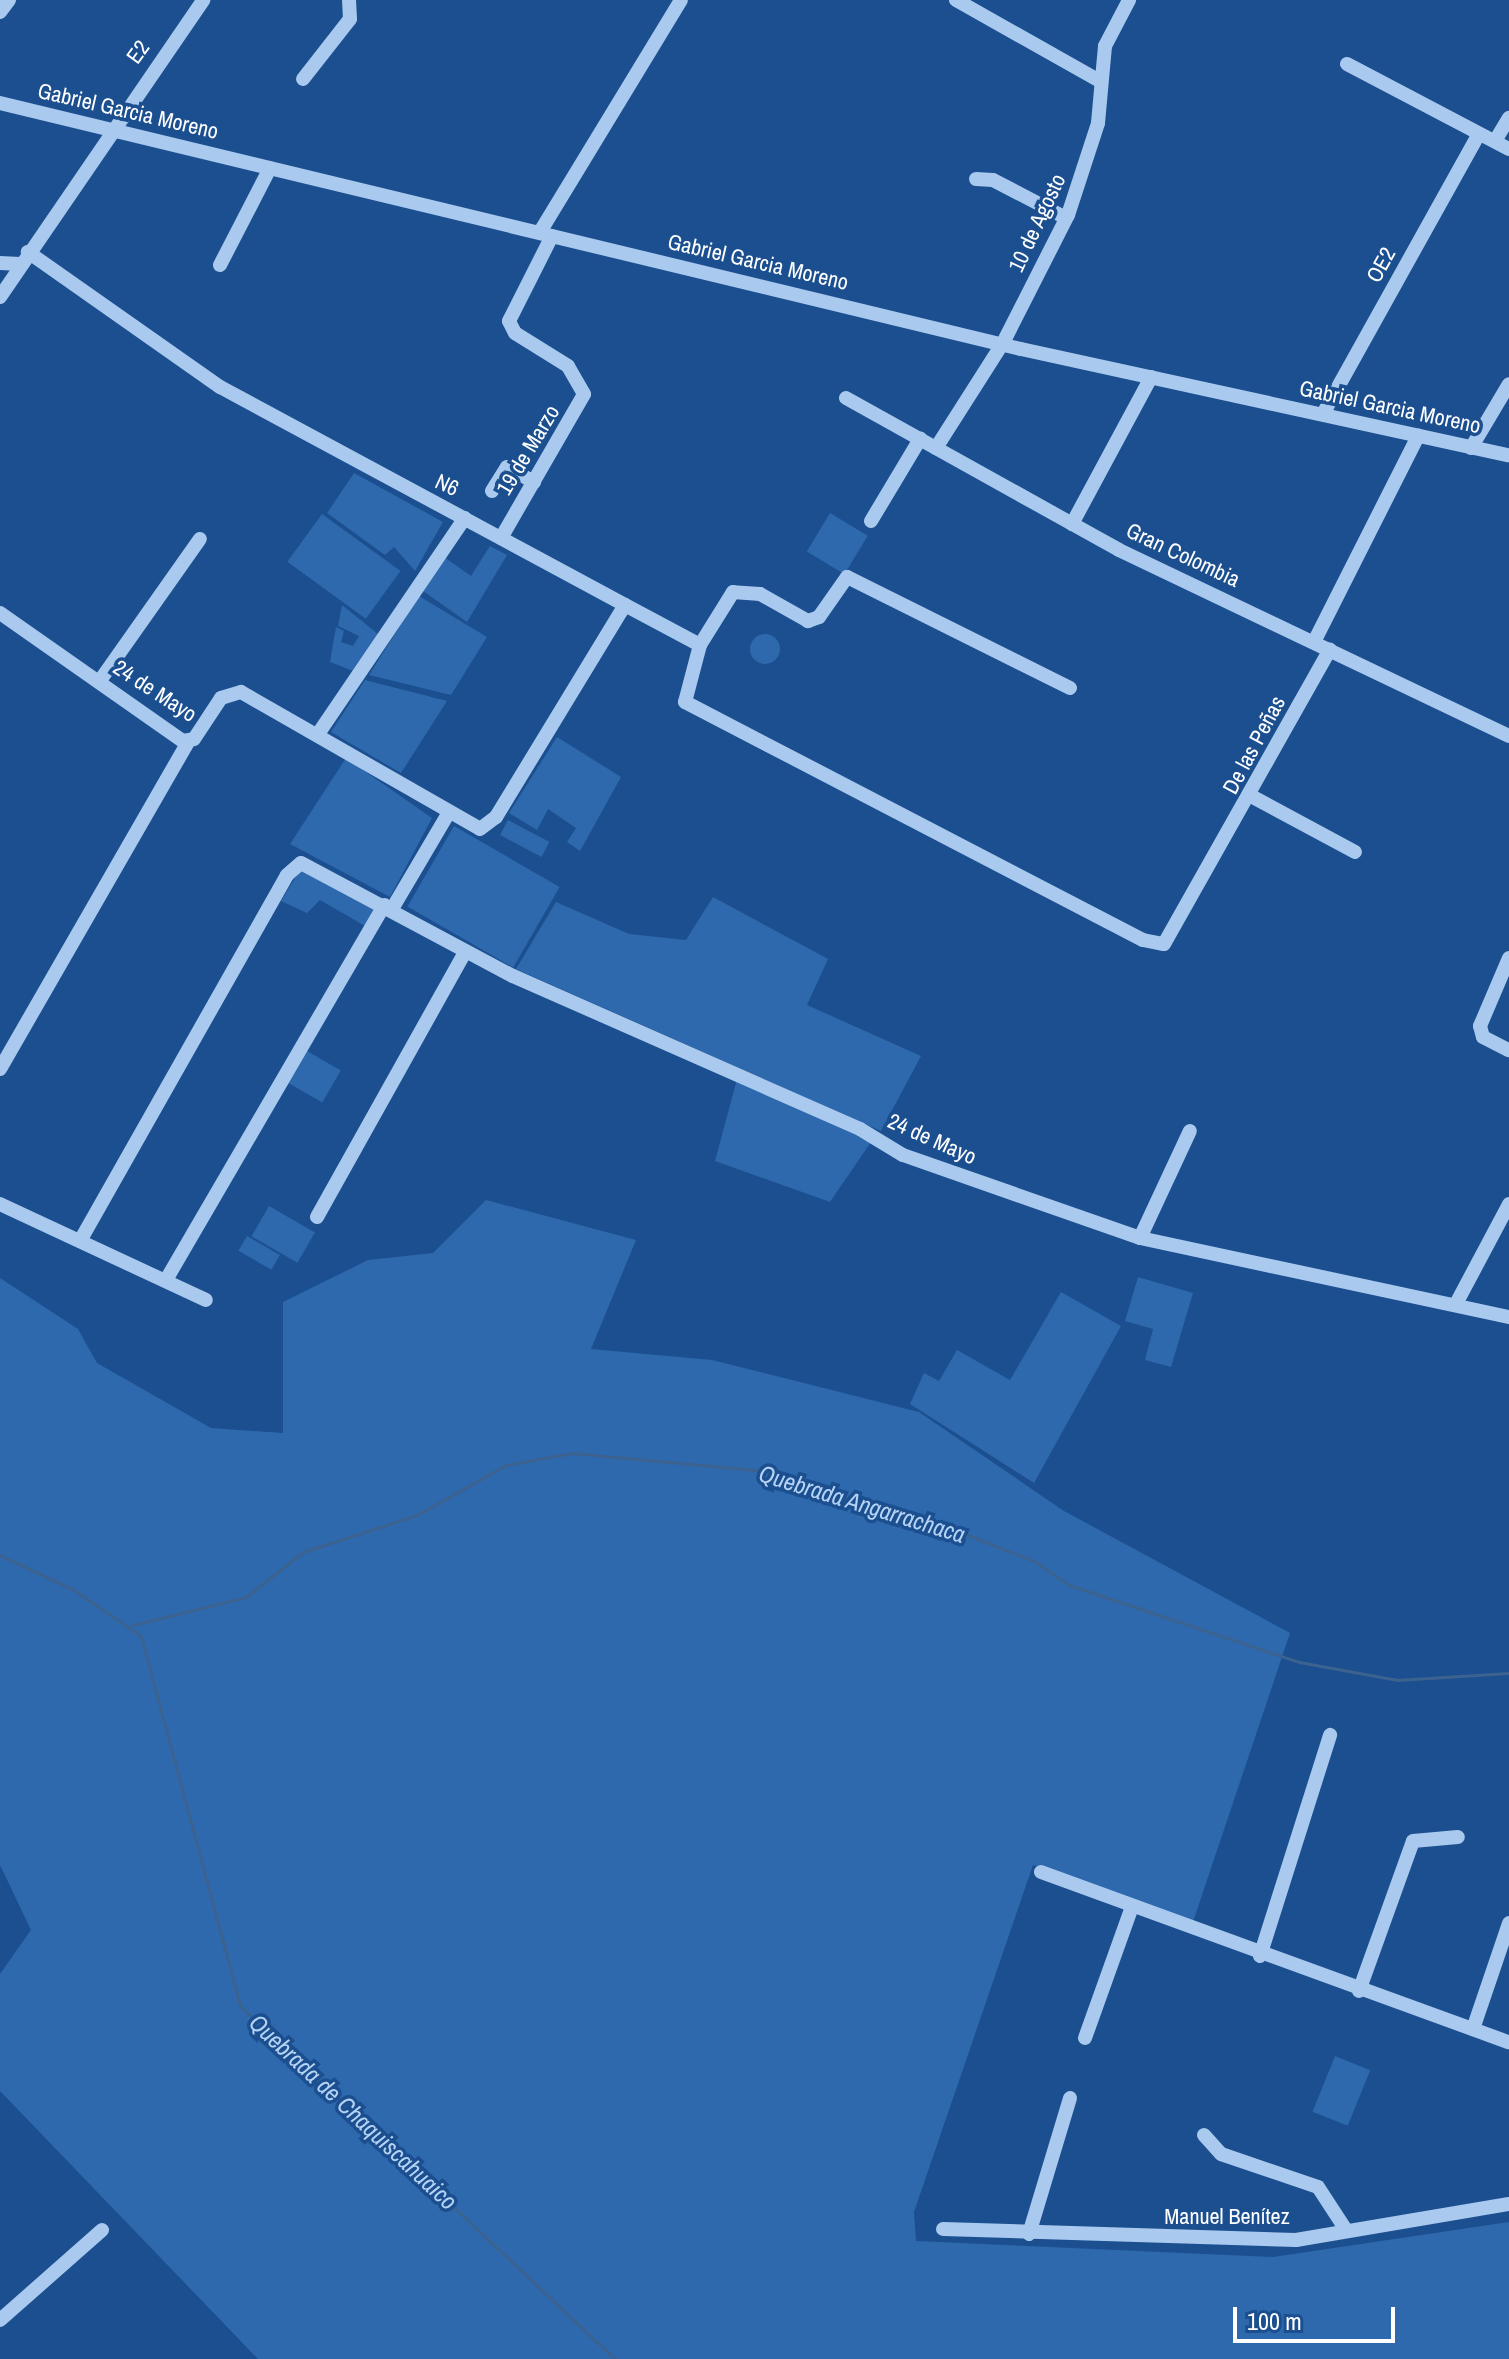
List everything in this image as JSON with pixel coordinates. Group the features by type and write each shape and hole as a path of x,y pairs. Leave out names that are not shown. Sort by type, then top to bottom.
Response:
{"street":[{"path":"0,12 9,0"},
{"name":"E2","path":"109,129 203,0"},
{"path":"303,79 350,19 349,0"},
{"name":"19 de Marzo","path":"501,538 584,394 568,366 515,333 509,321 546,234 681,0"},
{"path":"956,0 1100,81"},
{"name":"10 de Agosto","path":"936,448 1003,343 1066,218 1094,138 1105,46 1129,0"},
{"path":"1347,64 1477,137 1495,141 1509,149"},
{"name":"Gabriel Garcia Moreno","path":"0,103 1003,343 1509,455"},
{"path":"1495,141 1509,118"},
{"path":"0,297 109,129"},
{"name":"OE2","path":"1323,414 1477,137"},
{"path":"220,265 270,168"},
{"path":"976,179 993,180 1066,218"},
{"path":"0,263 24,258"},
{"name":"N6","path":"24,258 220,387 700,645"},
{"path":"1072,524 1151,377"},
{"path":"1471,448 1509,384"},
{"name":"Gran Colombia","path":"846,398 1072,524 1509,736"},
{"path":"1315,640 1418,436"},
{"path":"871,521 920,439"},
{"path":"492,491 507,467 534,482"},
{"path":"465,518 318,734 448,814 480,829 496,817 625,605"},
{"path":"99,682 200,539"},
{"path":"700,645 733,592 760,594 808,621 819,617 842,582 856,577 1070,688"},
{"name":"24 de Mayo","path":"0,613 188,742 221,698 233,692 318,734"},
{"name":"De las Peñas","path":"700,645 685,702 690,711 1143,940 1171,939 1330,649"},
{"path":"0,1069 188,742"},
{"path":"1251,796 1355,852"},
{"path":"166,1280 383,904 448,814"},
{"name":"24 de Mayo","path":"80,1241 287,875 301,863 315,866 465,952 903,1155 1140,1238 1457,1302 1509,1317"},
{"path":"317,1217 465,952"},
{"path":"1509,958 1480,1032 1509,1050"},
{"path":"1140,1238 1190,1131"},
{"path":"0,1204 206,1300"},
{"path":"1457,1302 1509,1204"},
{"path":"1260,1956 1330,1735"},
{"path":"1359,1991 1413,1841 1458,1837"},
{"path":"1041,1872 1260,1956 1509,2042"},
{"path":"1085,2038 1132,1907"},
{"path":"1473,2029 1509,1923"},
{"path":"1029,2234 1070,2098"},
{"path":"1204,2135 1221,2154 1318,2187 1346,2230"},
{"name":"Manuel Benítez","path":"943,2229 1233,2242 1346,2230 1509,2204"},
{"path":"2,2315 102,2230"}],"shaded area":[{"path":"354,473 443,522 415,571 394,547 385,555 327,513"},
{"path":"830,513 868,536 845,574 807,552"},
{"path":"322,514 400,571 366,619 287,562"},
{"path":"490,546 507,555 467,622 423,591 444,557 471,576"},
{"path":"419,596 487,637 451,695 369,675"},
{"path":"342,605 378,634 356,672 330,662 336,627 344,631 341,642 353,646 359,636 338,626"},
{"path":"765,634 771,635 779,643 779,655 771,663 765,664 759,663 751,655 750,649 751,643 759,635"},
{"path":"365,680 447,701 401,773 331,732"},
{"path":"557,737 621,777 580,851 567,842 576,828 548,809 537,830 509,813"},
{"path":"346,758 432,818 390,897 290,844"},
{"path":"508,820 549,842 542,857 500,835"},
{"path":"454,826 560,887 513,968 408,907"},
{"path":"300,870 376,905 365,926 320,900 307,913 281,901"},
{"path":"713,897 828,959 807,1005 921,1056 881,1131 516,969 556,902 629,934 686,940"},
{"path":"307,1051 341,1070 322,1103 288,1083"},
{"path":"737,1079 871,1142 830,1202 715,1161"},
{"path":"486,1200 636,1240 591,1349 712,1360 919,1412 1064,1511 1290,1633 1193,1922 1033,1865 914,2212 916,2241 1273,2257 1509,2222 1509,2359 258,2359 0,2091 0,1974 31,1930 0,1865 0,1278 78,1329 97,1363 211,1428 283,1433 283,1302 368,1260 433,1253"},
{"path":"269,1206 315,1232 297,1263 252,1236"},
{"path":"247,1236 280,1255 271,1270 238,1251"},
{"path":"1138,1277 1193,1293 1171,1367 1145,1360 1153,1329 1125,1321"},
{"path":"1061,1292 1121,1326 1034,1483 910,1404 924,1373 939,1381 957,1350 1010,1380"},
{"path":"1335,2056 1370,2070 1348,2126 1313,2112"}],"waterway":[{"name":"Quebrada Angarrachaca","path":"133,1625 246,1597 303,1552 417,1515 506,1465 572,1453 757,1470 968,1535 1034,1561 1069,1585 1299,1662 1397,1680 1509,1673"},
{"name":"Quebrada de Chaquiscahuaico","path":"0,1555 74,1590 141,1636 240,2006 615,2359"}]}
